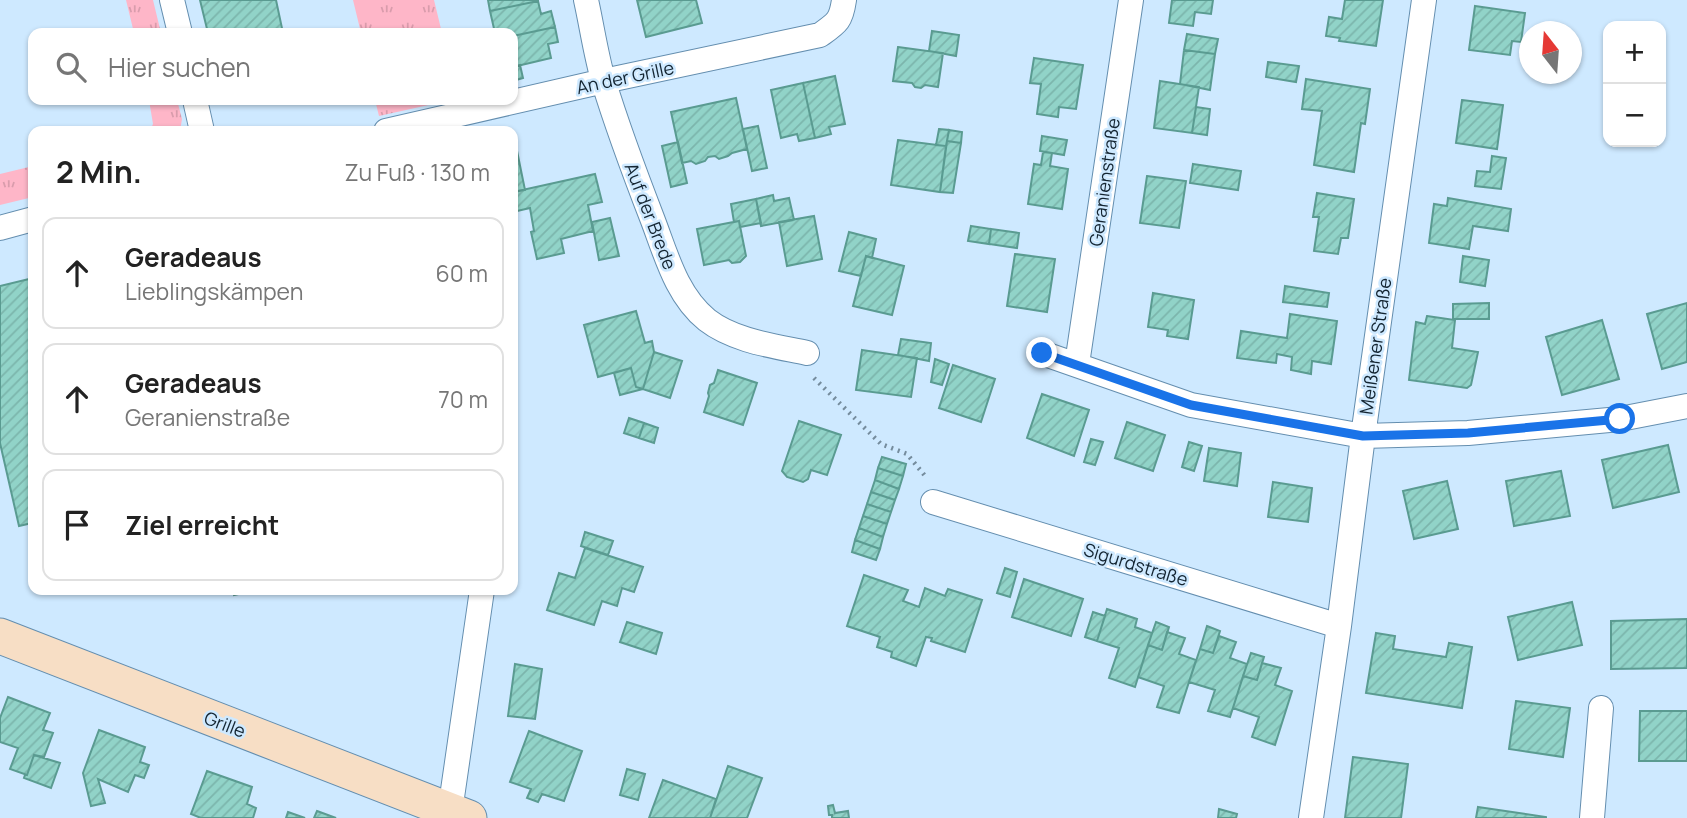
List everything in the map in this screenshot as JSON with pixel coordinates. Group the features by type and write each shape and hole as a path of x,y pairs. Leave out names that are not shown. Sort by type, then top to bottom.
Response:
{"main road":[{"name":"Grille","path":"0,636 460,814"}],"street":[{"path":"172,0 179,28"},
{"name":"Auf der Brede","path":"586,0 604,82 628,155 677,284 693,308 725,330 752,341 807,353"},
{"name":"An der Grille","path":"518,101 820,35 837,23 844,0"},
{"name":"Geranienstraße","path":"1077,364 1131,0"},
{"name":"Meißener Straße","path":"1311,818 1424,0"},
{"path":"196,105 201,126"},
{"name":"An der Grille","path":"408,126 502,105"},
{"path":"0,228 28,220"},
{"path":"1042,353 1191,405 1363,436 1468,433 1524,428 1620,419 1687,407"},
{"name":"Sigurdstraße","path":"933,502 1339,626"},
{"name":"Grille","path":"460,814 482,595"},
{"path":"1592,818 1601,708"}],"path":[{"path":"807,353 814,379 881,444 907,454 928,479 933,502"}],"green space":[{"path":"126,0 153,0 160,28 133,28"},
{"path":"353,0 434,0 441,28 360,28"},
{"path":"150,105 178,105 181,126 152,126"},
{"path":"376,105 428,105 379,116"},
{"path":"28,167 28,198 0,205 0,174"}],"building":[{"path":"200,0 276,0 282,28 207,28"},
{"path":"488,0 538,0 538,1 490,11"},
{"path":"637,0 696,0 702,23 646,37"},
{"path":"1172,0 1213,0 1211,14 1195,12 1193,26 1169,23"},
{"path":"1345,0 1383,0 1376,46 1339,41 1340,38 1326,36 1329,17 1342,19"},
{"path":"538,1 541,14 551,11 555,27 518,35 518,28 494,28 490,11"},
{"path":"1475,6 1525,13 1524,21 1519,21 1519,42 1512,41 1510,55 1469,50"},
{"path":"555,27 558,42 548,44 551,58 518,66 518,35"},
{"path":"932,31 959,35 956,56 929,51"},
{"path":"1187,34 1218,39 1215,54 1184,50"},
{"path":"898,47 943,53 938,87 925,85 921,88 912,83 893,81"},
{"path":"1184,50 1215,54 1210,90 1180,84"},
{"path":"1034,58 1083,65 1076,109 1059,107 1058,117 1037,114 1041,84 1030,83"},
{"path":"1268,62 1299,66 1296,82 1266,77"},
{"path":"518,66 523,78 518,80"},
{"path":"835,76 845,124 829,127 831,134 815,138 803,83"},
{"path":"1306,79 1370,89 1365,124 1361,123 1354,172 1314,165 1322,111 1302,109"},
{"path":"1160,81 1199,87 1192,133 1154,128"},
{"path":"803,83 815,138 799,141 797,134 781,138 771,90"},
{"path":"736,98 747,149 719,159 715,156 708,157 696,164 691,161 682,163 671,112"},
{"path":"1462,100 1503,105 1497,149 1456,143"},
{"path":"1196,107 1210,109 1207,135 1192,133"},
{"path":"758,126 767,168 752,171 743,129"},
{"path":"939,129 949,130 946,146 936,145"},
{"path":"949,130 962,132 961,143 947,141"},
{"path":"1042,136 1067,140 1064,155 1040,151"},
{"path":"898,140 946,146 940,192 891,185"},
{"path":"947,141 961,143 953,193 940,192"},
{"path":"678,142 687,183 671,187 662,146"},
{"path":"1043,152 1052,153 1050,166 1068,169 1062,209 1028,204 1034,164 1041,165"},
{"path":"518,156 525,190 518,191"},
{"path":"1492,156 1506,158 1501,189 1475,186 1477,171 1490,172"},
{"path":"1193,164 1241,171 1238,190 1190,183"},
{"path":"595,174 602,202 588,205 593,231 561,239 564,253 537,259 531,232 534,231 530,208 518,211 518,191"},
{"path":"1147,176 1186,181 1179,228 1140,223"},
{"path":"1317,193 1354,199 1348,238 1341,238 1338,254 1314,251 1319,217 1313,217"},
{"path":"773,195 774,201 789,198 794,220 761,226 756,199"},
{"path":"1448,198 1511,209 1508,231 1473,226 1469,249 1429,243 1434,204 1447,206"},
{"path":"756,199 761,223 740,227 739,221 734,222 731,204"},
{"path":"814,216 822,259 787,266 779,222"},
{"path":"610,218 619,256 599,260 592,222"},
{"path":"739,221 746,256 740,262 732,263 729,260 704,265 697,229"},
{"path":"971,226 991,229 989,244 968,241"},
{"path":"991,229 1019,233 1017,248 989,244"},
{"path":"849,232 876,239 872,258 866,256 861,276 839,271"},
{"path":"1015,254 1055,259 1047,312 1007,306"},
{"path":"866,256 904,266 892,315 853,306"},
{"path":"1463,256 1489,260 1485,286 1460,282"},
{"path":"28,279 28,524 19,526 0,443 0,286"},
{"path":"1285,286 1329,293 1327,307 1283,302"},
{"path":"1153,293 1194,300 1188,339 1167,336 1168,330 1148,327"},
{"path":"1489,303 1489,319 1453,319 1453,304"},
{"path":"1687,303 1687,362 1662,369 1647,314"},
{"path":"636,311 645,343 652,341 654,352 643,389 636,387 631,368 598,377 584,325"},
{"path":"1290,314 1337,321 1331,364 1312,361 1311,374 1291,370 1292,357 1277,354 1276,363 1237,358 1241,331 1287,338"},
{"path":"1427,316 1455,320 1452,348 1478,352 1471,385 1467,388 1409,380 1416,322 1425,324"},
{"path":"1602,320 1619,379 1562,395 1546,337"},
{"path":"901,339 931,343 929,361 898,355"},
{"path":"862,350 917,358 911,397 856,390"},
{"path":"654,352 682,361 670,398 643,389"},
{"path":"935,359 949,364 942,385 931,382"},
{"path":"953,365 995,379 981,422 939,408"},
{"path":"631,368 636,387 643,389 620,395 614,373"},
{"path":"718,370 757,383 743,425 704,412 710,385 714,383"},
{"path":"1042,394 1089,410 1074,456 1027,438"},
{"path":"629,418 644,423 639,438 624,433"},
{"path":"799,421 841,435 827,475 811,470 808,479 803,482 787,477 782,471"},
{"path":"1127,422 1165,435 1153,471 1115,458"},
{"path":"644,423 658,428 654,443 639,438"},
{"path":"1091,439 1103,442 1095,465 1084,462"},
{"path":"1189,442 1202,446 1194,471 1182,467"},
{"path":"1668,445 1679,492 1613,508 1602,460"},
{"path":"1209,448 1241,453 1237,486 1204,481"},
{"path":"882,457 906,464 903,476 878,468"},
{"path":"878,468 903,476 899,489 875,480"},
{"path":"1561,471 1570,516 1514,526 1506,481"},
{"path":"875,480 899,489 895,500 871,492"},
{"path":"1447,481 1458,529 1414,539 1403,491"},
{"path":"1273,482 1312,488 1308,522 1268,517"},
{"path":"871,492 895,500 891,512 867,504"},
{"path":"867,504 891,512 887,524 863,516"},
{"path":"863,516 887,524 883,537 859,528"},
{"path":"859,528 883,537 880,549 855,540"},
{"path":"585,532 613,541 608,555 581,546"},
{"path":"855,540 880,549 876,560 852,552"},
{"path":"585,548 643,567 634,592 622,588 617,606 602,601 594,625 547,610 559,573 575,578"},
{"path":"1005,568 1017,572 1010,597 997,593"},
{"path":"864,575 908,590 903,601 919,607 925,588 945,596 948,589 982,600 965,652 926,637 916,666 891,657 892,652 877,647 880,637 847,626"},
{"path":"1024,579 1083,599 1071,636 1012,617"},
{"path":"1572,602 1582,645 1518,660 1508,617"},
{"path":"1107,609 1137,619 1135,627 1152,633 1135,687 1109,678 1119,648 1097,641"},
{"path":"1093,612 1105,616 1097,641 1085,637"},
{"path":"1687,619 1687,668 1611,669 1611,621"},
{"path":"627,622 662,633 656,654 620,642"},
{"path":"1156,622 1169,627 1162,650 1148,645"},
{"path":"1207,626 1220,631 1213,653 1200,649"},
{"path":"1167,632 1185,638 1179,654 1196,660 1179,713 1157,707 1164,686 1138,677 1148,645 1162,650"},
{"path":"1376,633 1395,636 1393,649 1446,657 1449,643 1472,647 1462,708 1366,693"},
{"path":"1219,636 1236,642 1230,658 1247,664 1230,717 1208,711 1215,690 1189,682 1200,649 1213,653"},
{"path":"1251,653 1264,657 1257,680 1243,676"},
{"path":"1262,663 1281,668 1275,685 1292,691 1275,745 1252,737 1259,717 1233,708 1243,676 1257,680"},
{"path":"515,664 542,669 535,719 508,716"},
{"path":"8,697 50,713 43,730 53,733 44,757 34,755 27,775 10,769 18,748 0,742 0,718"},
{"path":"1516,701 1570,708 1563,757 1509,749"},
{"path":"1640,711 1687,711 1687,761 1639,761"},
{"path":"99,730 145,747 140,762 149,765 144,778 135,775 128,792 98,779 105,803 91,806 83,773"},
{"path":"529,731 582,751 564,801 542,794 538,802 527,798 531,789 510,782"},
{"path":"34,755 60,763 51,788 24,778"},
{"path":"1353,757 1408,764 1401,818 1345,818"},
{"path":"728,766 762,778 747,818 710,818"},
{"path":"627,769 645,774 638,800 620,795"},
{"path":"207,771 252,787 247,804 256,808 253,818 201,818 191,814"},
{"path":"663,780 716,799 710,818 649,818"},
{"path":"833,805 835,813 848,811 849,818 832,818 828,806"},
{"path":"1478,807 1546,817 1546,818 1476,818"},
{"path":"1219,809 1237,814 1236,818 1218,818"},
{"path":"317,811 336,818 314,818"},
{"path":"288,812 305,818 286,818"}],"route":[{"path":"1042,353 1191,405 1363,436 1468,433 1620,419"}]}
